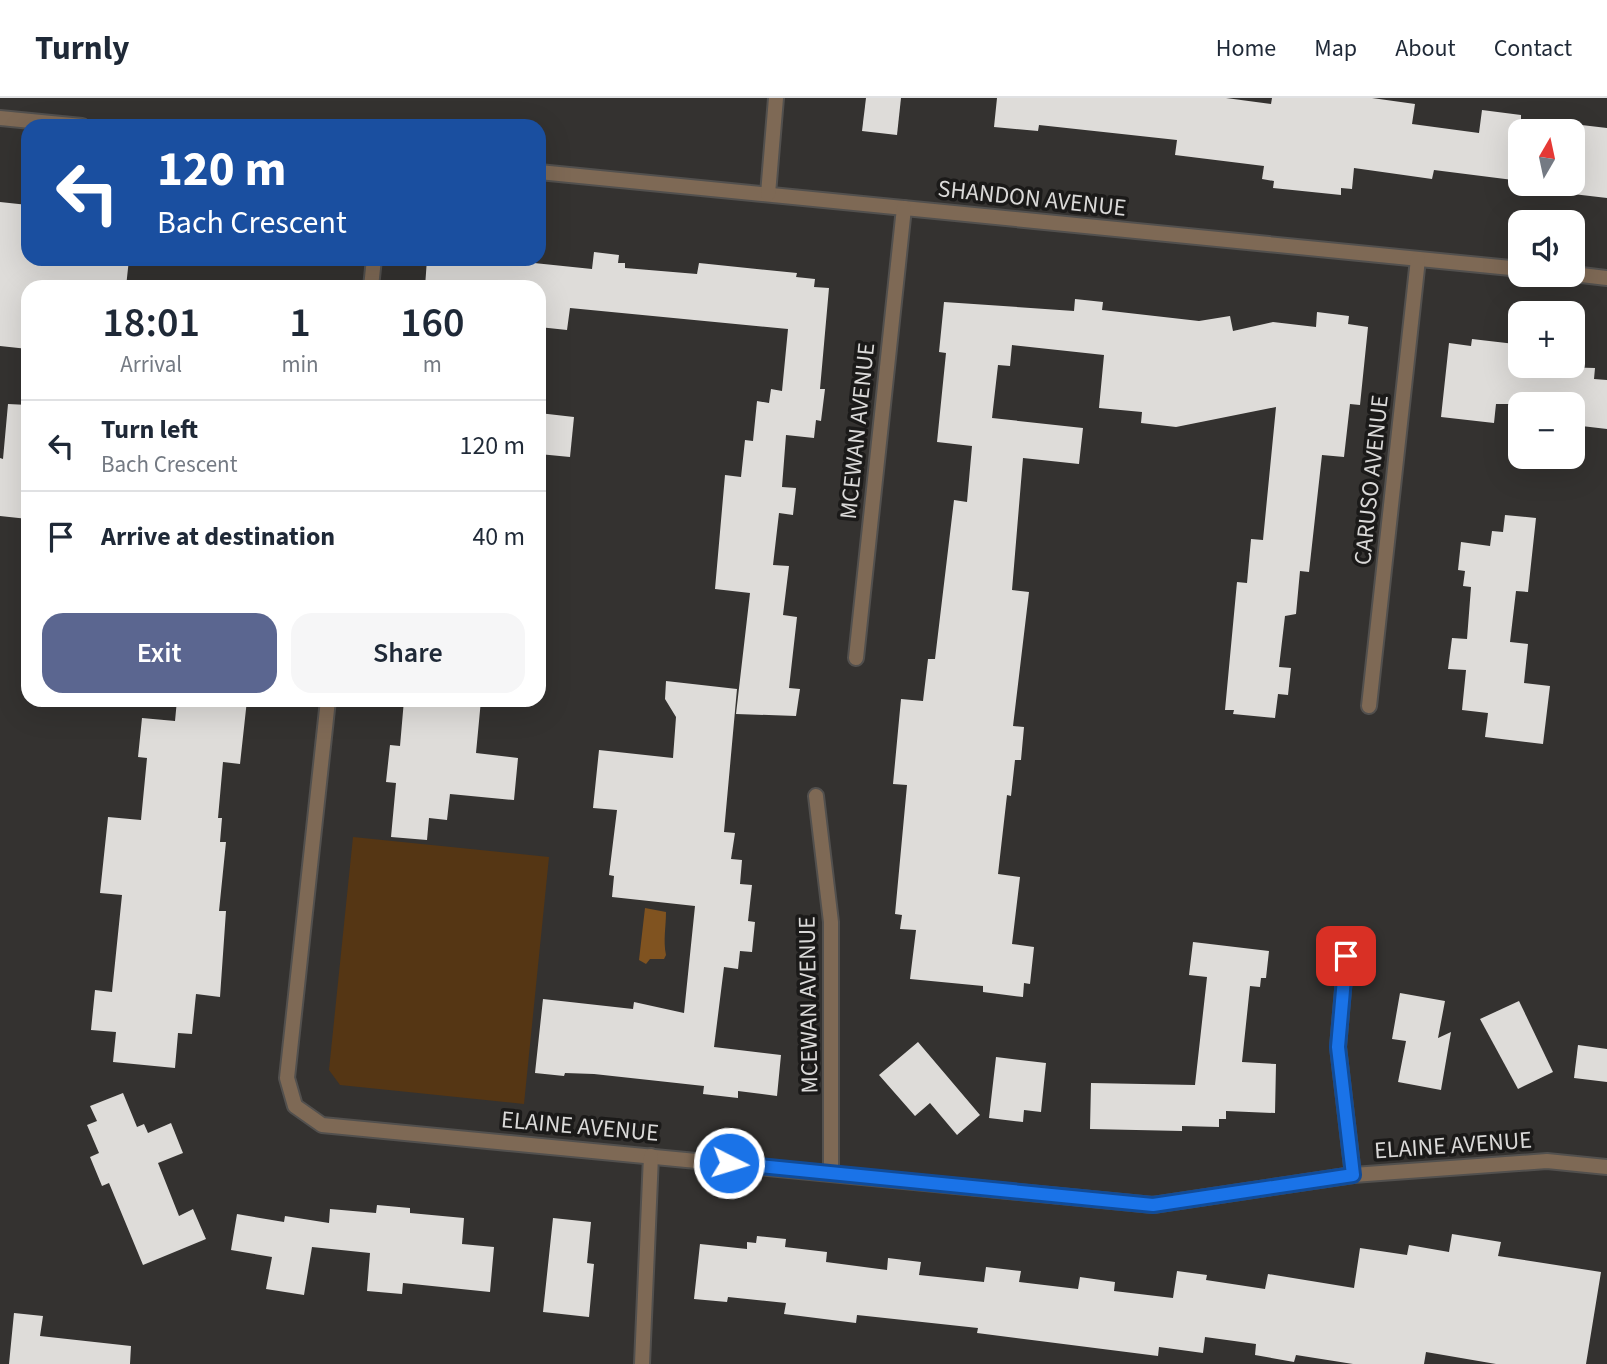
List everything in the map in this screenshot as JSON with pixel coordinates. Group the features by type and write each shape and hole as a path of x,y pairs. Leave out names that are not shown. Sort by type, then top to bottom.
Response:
{"street":[{"path":"768,194 776,98"},
{"path":"0,118 21,120"},
{"name":"SHANDON AVENUE","path":"546,173 1508,268"},
{"name":"MCEWAN AVENUE","path":"856,658 904,208"},
{"name":"CARUSO AVENUE","path":"1369,706 1418,259"},
{"path":"1585,275 1607,278"},
{"name":"ELAINE AVENUE","path":"327,707 287,1078 295,1106 322,1125 1153,1205 1353,1175 1547,1161 1607,1167"},
{"name":"MCEWAN AVENUE","path":"816,796 831,922 831,1172"},
{"path":"1346,956 1338,1047 1353,1175"},
{"path":"642,1364 652,1156"}],"shaded area":[{"path":"353,837 549,857 524,1104 340,1085 329,1070"},
{"path":"645,908 666,912 666,955 664,959 650,959 646,964 639,960"}],"building":[{"path":"866,98 901,98 897,135 862,131"},
{"path":"997,98 1226,98 1271,104 1272,98 1372,98 1415,104 1412,124 1479,133 1482,110 1521,115 1521,119 1508,119 1508,179 1434,170 1432,179 1354,168 1352,189 1341,188 1341,195 1273,188 1274,181 1262,179 1264,166 1175,155 1177,140 1039,125 1038,131 994,127"},
{"path":"1586,126 1607,128 1607,198 1586,196"},
{"path":"0,202 21,204 21,266 128,266 127,280 21,280 21,348 0,346"},
{"path":"594,252 619,255 618,263 625,263 625,268 697,274 699,263 797,273 796,277 815,279 814,287 829,288 820,389 825,389 821,421 816,420 814,438 786,435 782,487 796,488 793,515 779,513 773,565 789,566 783,615 797,617 789,688 800,689 796,716 736,714 750,593 715,589 725,475 741,477 745,440 753,441 757,401 769,403 771,389 782,391 788,329 570,308 567,330 546,328 546,280 426,280 426,266 546,264 592,269"},
{"path":"1075,299 1103,302 1102,310 1199,321 1230,316 1233,331 1273,322 1316,327 1317,312 1349,316 1348,324 1368,327 1360,405 1350,404 1344,457 1322,455 1309,572 1300,571 1296,614 1285,616 1279,667 1291,668 1288,695 1278,694 1275,718 1233,714 1234,710 1225,710 1237,582 1247,583 1251,539 1263,540 1276,407 1176,427 1141,423 1142,412 1099,408 1104,355 1012,345 1010,366 998,365 992,418 1083,428 1079,464 1023,458 1012,590 1029,592 1013,726 1024,727 1021,760 1015,760 1011,796 1007,795 998,874 1020,877 1012,944 1034,947 1030,984 1024,983 1023,997 983,992 983,986 910,979 916,930 900,929 902,915 895,914 907,785 893,784 901,699 923,701 928,659 935,659 954,500 967,502 972,446 937,442 946,353 939,352 944,302 1074,311"},
{"path":"1472,339 1508,343 1508,378 1585,378 1585,368 1595,368 1594,379 1607,380 1607,429 1585,426 1585,392 1508,392 1508,404 1496,404 1494,423 1441,417 1449,343 1471,346"},
{"path":"8,404 21,405 21,518 0,516 0,458 3,459"},
{"path":"546,414 574,417 570,457 546,455"},
{"path":"1505,515 1536,518 1528,592 1516,591 1510,642 1528,644 1524,683 1550,686 1543,744 1485,737 1488,713 1462,710 1466,670 1448,669 1452,638 1467,639 1471,587 1463,586 1465,571 1458,570 1461,542 1490,546 1492,531 1503,532"},
{"path":"666,681 737,689 724,832 735,833 731,859 742,860 740,884 752,885 748,921 755,922 752,952 740,951 738,969 724,967 714,1047 781,1055 777,1096 738,1091 738,1098 703,1094 704,1086 594,1074 565,1073 564,1076 535,1073 543,999 633,1009 634,1002 684,1013 695,906 612,897 614,876 609,875 617,810 593,808 599,750 673,758 676,717 665,699"},
{"path":"176,707 246,707 240,764 223,762 218,818 222,818 220,842 226,842 219,911 226,911 220,997 196,994 192,1034 178,1033 175,1068 113,1062 116,1032 91,1030 95,990 112,992 122,895 100,893 108,817 141,820 147,758 138,757 142,718 175,721"},
{"path":"403,707 480,707 476,753 518,758 514,800 450,794 447,820 429,818 427,840 391,837 396,783 386,782 390,745 400,746"},
{"path":"1193,942 1269,951 1266,978 1261,978 1260,987 1250,986 1242,1062 1276,1064 1275,1113 1226,1111 1226,1119 1219,1119 1219,1127 1182,1126 1182,1131 1090,1129 1091,1083 1195,1085 1207,977 1189,975"},
{"path":"1400,993 1445,1001 1438,1038 1451,1032 1441,1090 1398,1082 1406,1041 1392,1039"},
{"path":"1519,1001 1553,1072 1518,1089 1480,1019"},
{"path":"918,1042 980,1115 957,1135 930,1103 915,1116 879,1075"},
{"path":"1578,1045 1607,1049 1607,1082 1574,1078"},
{"path":"996,1057 1046,1063 1041,1112 1024,1110 1023,1122 989,1118"},
{"path":"123,1093 137,1127 144,1124 148,1133 171,1123 183,1153 158,1163 179,1216 193,1209 206,1239 143,1265 109,1183 102,1186 90,1157 99,1153 87,1125 97,1121 90,1106"},
{"path":"377,1205 410,1208 410,1213 464,1218 462,1244 494,1247 490,1292 403,1283 402,1294 367,1291 370,1253 312,1247 304,1295 266,1289 272,1257 231,1250 237,1214 284,1222 285,1216 329,1223 330,1209 376,1213"},
{"path":"553,1218 591,1222 587,1263 594,1264 589,1317 543,1312"},
{"path":"1452,1234 1501,1242 1498,1256 1601,1272 1586,1364 1496,1364 1426,1352 1424,1364 1353,1364 1296,1355 1294,1362 1255,1355 1256,1344 1205,1337 1203,1353 1159,1347 1158,1356 977,1333 978,1328 857,1315 856,1323 784,1314 786,1303 728,1297 727,1302 694,1299 700,1244 747,1249 747,1242 756,1243 757,1236 786,1239 785,1247 827,1252 826,1262 887,1270 888,1258 921,1262 919,1275 984,1282 986,1267 1021,1271 1019,1282 1078,1289 1080,1277 1115,1282 1114,1291 1173,1298 1177,1271 1207,1275 1206,1280 1265,1289 1268,1274 1354,1288 1360,1248 1407,1255 1409,1245 1449,1252"},
{"path":"14,1313 43,1316 40,1336 131,1346 130,1364 9,1364"}],"route":[{"path":"729,1163 1153,1205 1353,1175 1338,1047 1346,956"}]}
